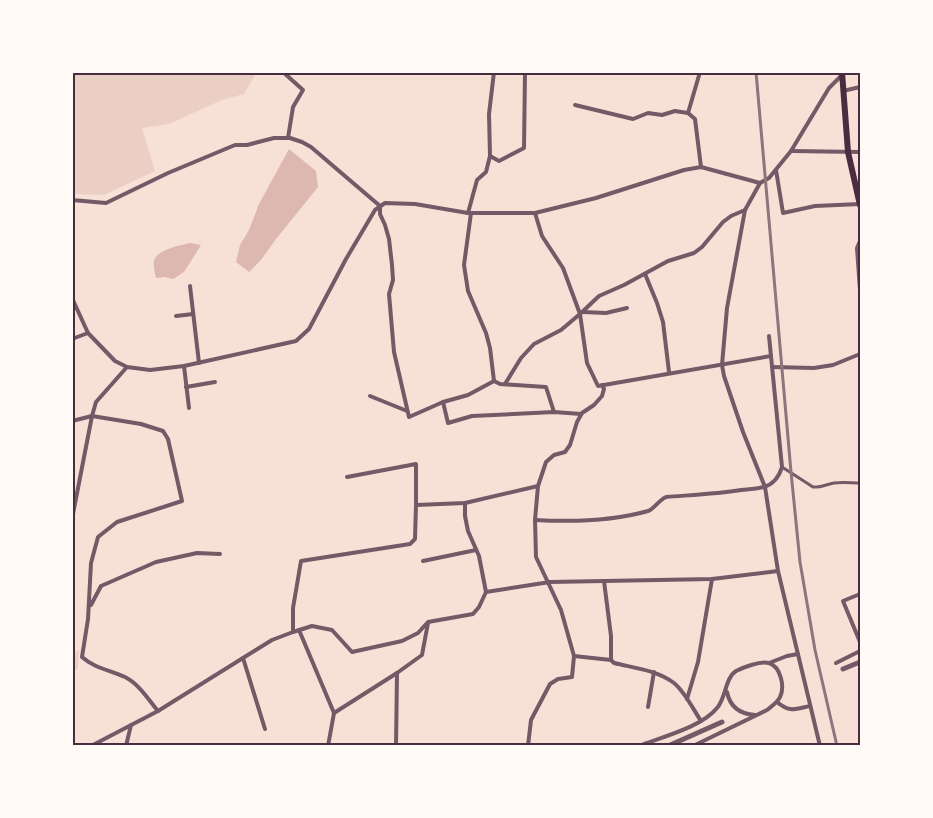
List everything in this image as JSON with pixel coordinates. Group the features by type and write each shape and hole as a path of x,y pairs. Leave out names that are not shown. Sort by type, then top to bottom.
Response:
{"highway":[{"path":"842,74 848,152 860,204"}],"street":[{"path":"283,72 303,90 293,107 288,138"},
{"path":"494,72 489,114 490,156 486,172 477,180 470,213 464,265 468,291 486,332 494,382"},
{"path":"490,156 499,161 524,148 525,72"},
{"path":"688,113 700,72"},
{"path":"820,746 778,571 765,487 743,432 722,365 727,308 745,210 760,183 769,178 791,151 829,88 842,74"},
{"path":"843,91 860,88"},
{"path":"575,106 633,119 648,113 662,115 675,111 688,113 695,119 701,167"},
{"path":"72,200 106,203 183,166 235,145 247,145 274,138 288,138 302,142 311,147 380,206 380,214 389,239 392,265 393,280 389,294 394,352 409,417 443,402 468,395 494,382 546,387 554,412"},
{"path":"791,151 860,152"},
{"path":"72,298 88,333 115,361 127,367 150,370 184,366 296,341 304,334 316,317 346,259 375,210 385,203 415,204 470,213 535,213 596,198 684,170 701,167 760,183"},
{"path":"776,169 782,213 815,206 860,204"},
{"path":"505,384 521,358 534,344 561,330 599,296 668,262 694,253 702,247 727,219 745,210"},
{"path":"535,213 542,236 563,268 582,313 587,363 598,386 669,372 771,356"},
{"path":"860,241 857,248 860,290"},
{"path":"645,274 663,322 669,372"},
{"path":"190,286 200,363"},
{"path":"582,313 606,313 626,308"},
{"path":"176,316 194,314"},
{"path":"72,339 88,333"},
{"path":"534,520 573,522 611,517 650,510 666,497 717,494 765,487 779,476 782,468 769,336"},
{"path":"772,367 814,368 833,365 860,354"},
{"path":"184,366 189,408"},
{"path":"72,519 96,402 127,367"},
{"path":"186,387 215,382"},
{"path":"528,746 531,720 550,684 558,679 572,677 574,656 561,610 550,582 536,557 534,520 538,486 546,462 554,455 565,452 570,445 581,414 602,396 604,389 602,384"},
{"path":"370,396 407,411"},
{"path":"443,402 448,423 472,416 554,412 581,414"},
{"path":"72,421 92,416 141,424 163,431 168,439 182,501 117,522 98,537 91,563 89,609 82,656 102,670 126,678 140,688 158,711"},
{"path":"293,632 293,608 301,561 410,544 415,539 416,464 347,477"},
{"path":"782,468 813,487 818,488 844,482 860,483"},
{"path":"416,504 465,503 538,486"},
{"path":"91,746 158,711 272,640 293,632 312,626 332,630 352,652 402,641 418,632 428,622 473,614 479,607 486,592 476,550 468,531 465,503"},
{"path":"423,561 476,550"},
{"path":"89,609 101,586 112,580 156,562 197,553 220,554"},
{"path":"486,592 550,582 712,579 778,571"},
{"path":"687,699 698,662 712,579"},
{"path":"604,581 611,636 610,660"},
{"path":"860,594 843,601 860,642"},
{"path":"334,713 397,673 422,654 428,622"},
{"path":"299,630 334,713 328,746"},
{"path":"836,663 860,651"},
{"path":"639,746 701,721 712,714 718,707 734,672 758,663 769,664 787,656 798,654"},
{"path":"574,656 610,660 614,663 654,672 675,683 701,721"},
{"path":"243,658 265,729"},
{"path":"843,669 860,662"},
{"path":"693,746 767,710 776,702 782,692 781,680 776,669 769,664"},
{"path":"648,707 654,672"},
{"path":"396,746 397,673"},
{"path":"726,690 730,703 734,708 746,714 755,715"},
{"path":"776,702 785,709 790,710 810,706"},
{"path":"668,746 722,722"},
{"path":"126,746 131,726"}],"shaded area":[{"path":"73,72 256,73 244,94 222,100 169,124 142,128 155,171 104,195 73,194"},
{"path":"289,149 316,171 318,187 261,260 249,272 236,262 240,245 249,230 259,204"},
{"path":"190,243 201,245 184,272 173,279 156,278 154,261 156,257 164,251"},
{"path":"79,650 78,668 73,672 73,653"}],"railway":[{"path":"756,72 800,562 815,650 837,746"}]}
